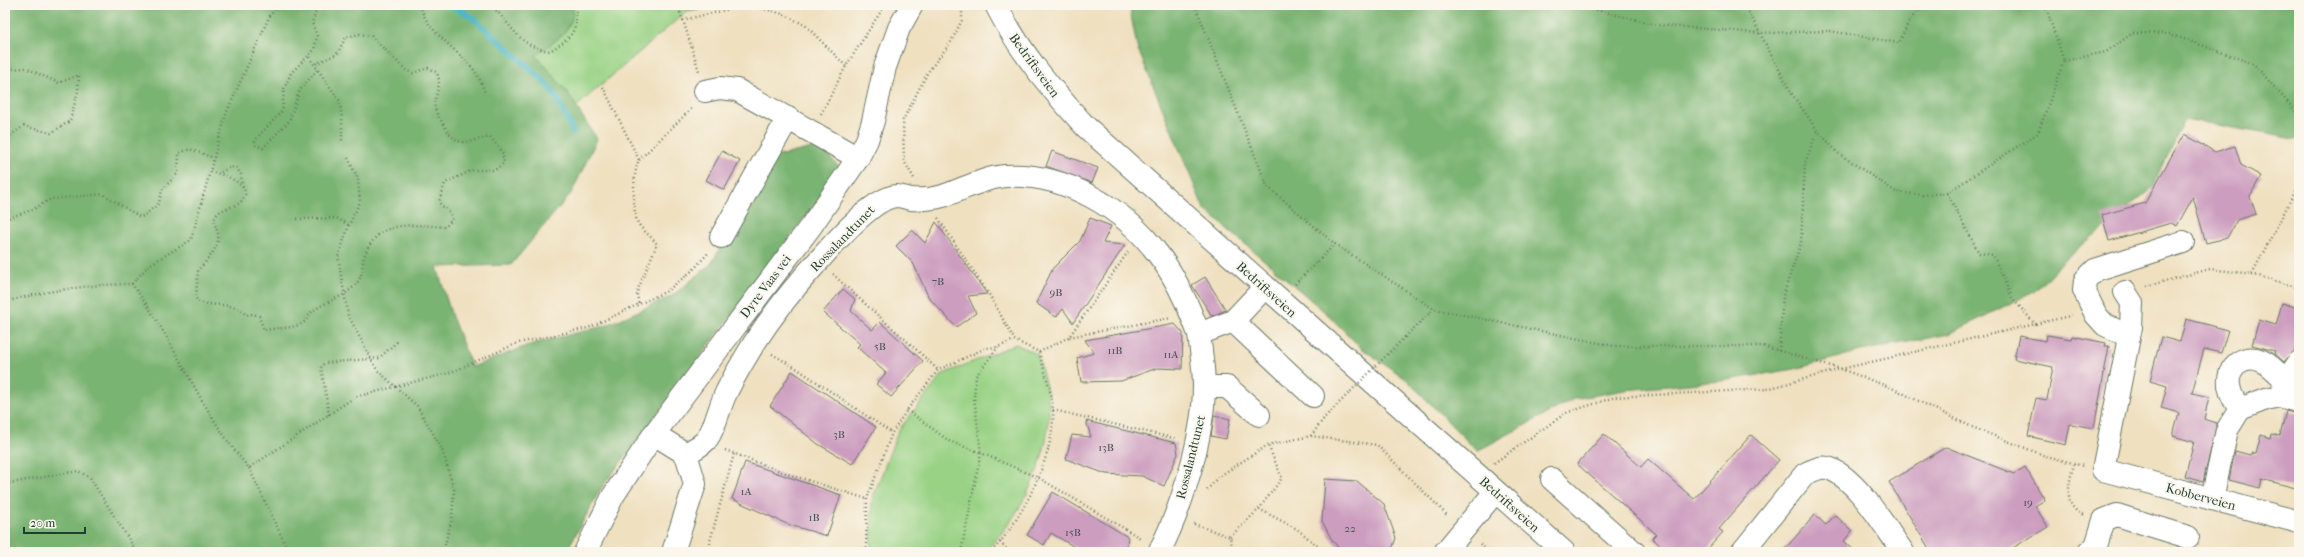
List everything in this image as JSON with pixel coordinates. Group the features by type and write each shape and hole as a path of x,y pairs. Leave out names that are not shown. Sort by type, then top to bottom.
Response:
{"street":[{"name":"Dyre Vaas vei","path":"585,552 612,496 654,434 806,232 858,158 867,140 873,121 888,60 900,28 912,5"},
{"name":"Bedriftsveien","path":"996,5 1024,52 1053,92 1086,127 1272,294 1564,552"},
{"path":"705,91 720,88 737,90 858,158"},
{"path":"721,237 788,118"},
{"name":"Rossalandtunet","path":"706,441 726,393 754,344 819,260 874,204 887,198 898,196 927,199 944,195 978,181 1004,176 1031,177 1054,181 1100,203 1140,234 1158,254 1191,314 1199,334 1204,387 1196,443 1174,516 1160,551"},
{"path":"2128,336 2105,325 2096,315 2084,290 2085,280 2095,270 2183,242"},
{"path":"2103,470 2123,371 2128,336 2131,327 2132,309 2129,296 2126,292"},
{"path":"1199,334 1232,321 1272,294"},
{"path":"1232,321 1313,396"},
{"path":"2240,409 2230,390 2228,379 2232,370 2244,358 2252,358 2269,364 2288,393"},
{"path":"2288,393 2299,362"},
{"path":"1204,387 1227,387 1259,415"},
{"path":"2212,499 2227,430 2240,409 2266,399 2288,393"},
{"path":"654,434 686,454 695,484 673,552"},
{"path":"686,454 706,441"},
{"path":"1742,552 1805,474 1818,467 1831,469 1860,492 1891,547"},
{"name":"Kobberveien","path":"2103,470 2299,522"},
{"path":"1552,478 1634,552"},
{"path":"1445,552 1495,492"},
{"path":"2089,552 2096,546 2104,520 2117,515 2188,537"}],"path":[{"path":"5,302 28,295 116,284 132,284 149,265 191,240 226,114 269,17 278,5"},
{"path":"317,70 300,90 289,121 282,130 263,148 255,145 255,140 282,111 284,89 291,73 309,57 314,50 317,36 312,23 318,5"},
{"path":"421,5 421,11 430,25 478,76 485,93"},
{"path":"490,5 499,12 525,44 550,51 568,40 574,30 577,19 575,5"},
{"path":"639,304 637,295 638,289 657,244 641,226 635,213 635,166 639,160 691,110 695,102 705,91 677,5"},
{"path":"680,14 682,5"},
{"path":"812,132 846,66 885,5"},
{"path":"1195,5 1267,186 1335,244 1434,309 1614,346 1763,346 1841,369 1892,388 1972,427 2043,455 2074,464 2103,470"},
{"path":"1578,5 1657,25 1760,33 1830,31 1899,43 1910,19 1925,5"},
{"path":"1745,5 1792,94 1817,130 1838,153 1896,192 1923,195 1947,193 2038,133 2064,60 2044,5"},
{"path":"927,199 904,161 903,120 928,72 951,42 962,20 963,6"},
{"path":"683,20 738,7 760,8 783,14 805,26 846,66"},
{"path":"2064,60 2106,52 2133,32 2170,34 2254,64 2299,115"},
{"path":"210,172 221,172 231,167 236,168 241,174 242,185 245,191 239,204 218,213 215,217 214,221 218,234 217,243 207,262 198,270 195,283 197,301 205,305 220,304 241,309 246,315 253,314 259,316 264,330 291,327 304,322 312,312 344,295 360,277 364,256 374,240 386,229 406,224 445,227 452,220 452,215 438,202 445,183 473,170 495,170 504,163 505,158 502,150 490,137 465,142 456,142 435,108 439,81 436,72 428,68 413,73 407,71 371,36 360,34 346,37 337,54 315,64"},
{"path":"309,57 339,100 342,117 342,141"},
{"path":"5,68 8,70 26,68 59,82 79,75 78,91 70,122 51,133 24,126 5,139"},
{"path":"603,87 639,160"},
{"path":"1779,351 1783,296 1801,243 1805,163 1817,130"},
{"path":"5,219 32,210 50,199 89,197 96,194 103,194 140,217 144,216 159,203 162,190 178,173 179,153 190,149 214,158"},
{"path":"348,158 358,179 360,202 349,225 338,257 348,315 377,370 416,406 442,448 454,489 452,518 444,552"},
{"path":"221,172 242,185"},
{"path":"2252,274 2299,184"},
{"path":"1947,193 1979,253 1994,255 2012,298 2036,325"},
{"path":"297,219 336,218 349,225"},
{"path":"1069,337 1140,234"},
{"path":"950,236 990,296 1014,340 1039,352 1048,382 1053,410 1048,453 1039,478 1021,511 1000,542 991,552"},
{"path":"249,468 355,397 449,373 518,343 588,328 667,291 693,270 721,237"},
{"path":"1272,294 1335,244"},
{"path":"819,260 938,370"},
{"path":"2126,292 2210,269 2252,274 2299,288"},
{"path":"132,284 150,308 228,444 249,468 286,546 286,552"},
{"path":"1478,476 1507,452 1566,413 1615,397 1766,389 1841,369 2071,317 2092,306"},
{"path":"1311,436 1325,417 1434,309"},
{"path":"1039,352 1069,337 1191,314"},
{"path":"866,552 867,499 892,433 907,410 938,370 986,348 998,347 1014,340"},
{"path":"329,415 321,366 325,363 379,358 398,341"},
{"path":"754,344 796,368 892,433"},
{"path":"961,552 970,514 981,453 974,397 976,376 998,347"},
{"path":"907,410 949,441 1039,478 1160,551"},
{"path":"1053,410 1196,443"},
{"path":"1203,495 1218,477 1268,445 1311,436 1377,445 1452,520"},
{"path":"706,441 734,454 867,499"},
{"path":"1230,537 1259,509 1282,478 1268,445"},
{"path":"710,552 710,541 734,454"},
{"path":"2074,464 2067,488 2070,501 2076,512 2104,520"},
{"path":"5,484 78,471 90,478 137,552"},
{"path":"1259,509 1297,529 1325,552"},
{"path":"1189,522 1230,537"},
{"path":"1230,537 1233,552"},
{"path":"1000,542 1009,552"}],"green space":[{"path":"5,5 573,5 571,22 567,28 556,40 536,55 567,92 597,139 572,192 511,265 437,267 452,317 472,367 529,345 607,325 672,296 710,265 775,157 820,146 841,169 600,490 566,552 5,552"},
{"path":"498,5 721,5 687,11 526,150"},
{"path":"1129,5 2299,5 2299,140 2185,119 2153,187 2064,260 2035,291 1949,334 1861,351 1795,369 1721,381 1625,390 1574,399 1477,451 1406,379 1361,348 1326,313 1204,209 1137,47"},
{"path":"1016,344 1037,354 1047,389 1049,411 1048,430 1038,468 1030,488 1009,523 984,552 871,552 872,500 898,431 943,374"}],"building":[{"path":"2184,134 2215,152 2235,146 2241,165 2261,176 2250,196 2256,214 2237,220 2227,238 2206,243 2193,197 2177,226 2171,223 2109,241 2102,215 2145,203"},
{"path":"722,151 740,161 724,190 706,180"},
{"path":"1052,151 1098,168 1092,183 1046,166"},
{"path":"1090,218 1111,226 1103,243 1125,245 1073,323 1063,309 1056,317 1036,303 1053,268 1080,241"},
{"path":"936,222 987,294 968,296 976,313 956,327 929,298 913,263 896,246 912,230 925,243"},
{"path":"1205,277 1226,310 1212,316 1192,285"},
{"path":"843,289 855,299 851,311 872,330 880,322 923,361 891,397 876,384 886,373 857,347 860,344 823,312"},
{"path":"2282,303 2299,308 2299,335 2295,350 2284,362 2274,353 2275,351 2252,345 2259,320 2276,325"},
{"path":"2186,319 2228,330 2221,353 2204,349 2192,393 2209,397 2204,419 2217,423 2203,482 2185,477 2194,442 2173,436 2179,413 2161,408 2167,386 2150,381 2161,337 2180,342"},
{"path":"1175,324 1183,333 1182,369 1157,368 1121,381 1081,382 1077,358 1094,353 1085,340"},
{"path":"2047,335 2071,339 2072,336 2106,343 2105,346 2109,346 2094,428 2070,424 2066,445 2028,436 2036,398 2047,400 2053,367 2014,359 2019,336 2046,341"},
{"path":"792,371 876,427 852,464 818,444 770,406"},
{"path":"2286,411 2299,414 2299,489 2262,479 2260,488 2229,480 2235,451 2250,455 2251,453 2256,454 2261,435 2270,438 2271,434 2280,436"},
{"path":"1214,415 1230,419 1226,439 1211,436"},
{"path":"1086,421 1176,443 1178,454 1164,486 1142,476 1106,474 1066,459 1072,435 1091,437"},
{"path":"1604,434 1641,467 1648,459 1694,499 1751,435 1779,460 1719,529 1723,532 1705,552 1668,552 1652,538 1656,534 1577,464"},
{"path":"1946,447 2014,474 2025,467 2045,500 2035,506 2048,527 2006,552 1931,552 1889,482"},
{"path":"745,462 841,495 827,536 787,524 732,499"},
{"path":"1325,479 1357,481 1384,504 1396,538 1391,552 1342,552 1332,540 1322,521"},
{"path":"1053,492 1128,537 1126,552 1083,552 1051,533 1044,545 1027,535"},
{"path":"1815,515 1826,525 1835,515 1852,531 1844,541 1856,552 1782,552"}],"waterway":[{"path":"450,5 472,17 544,81 557,98 573,132"}]}
